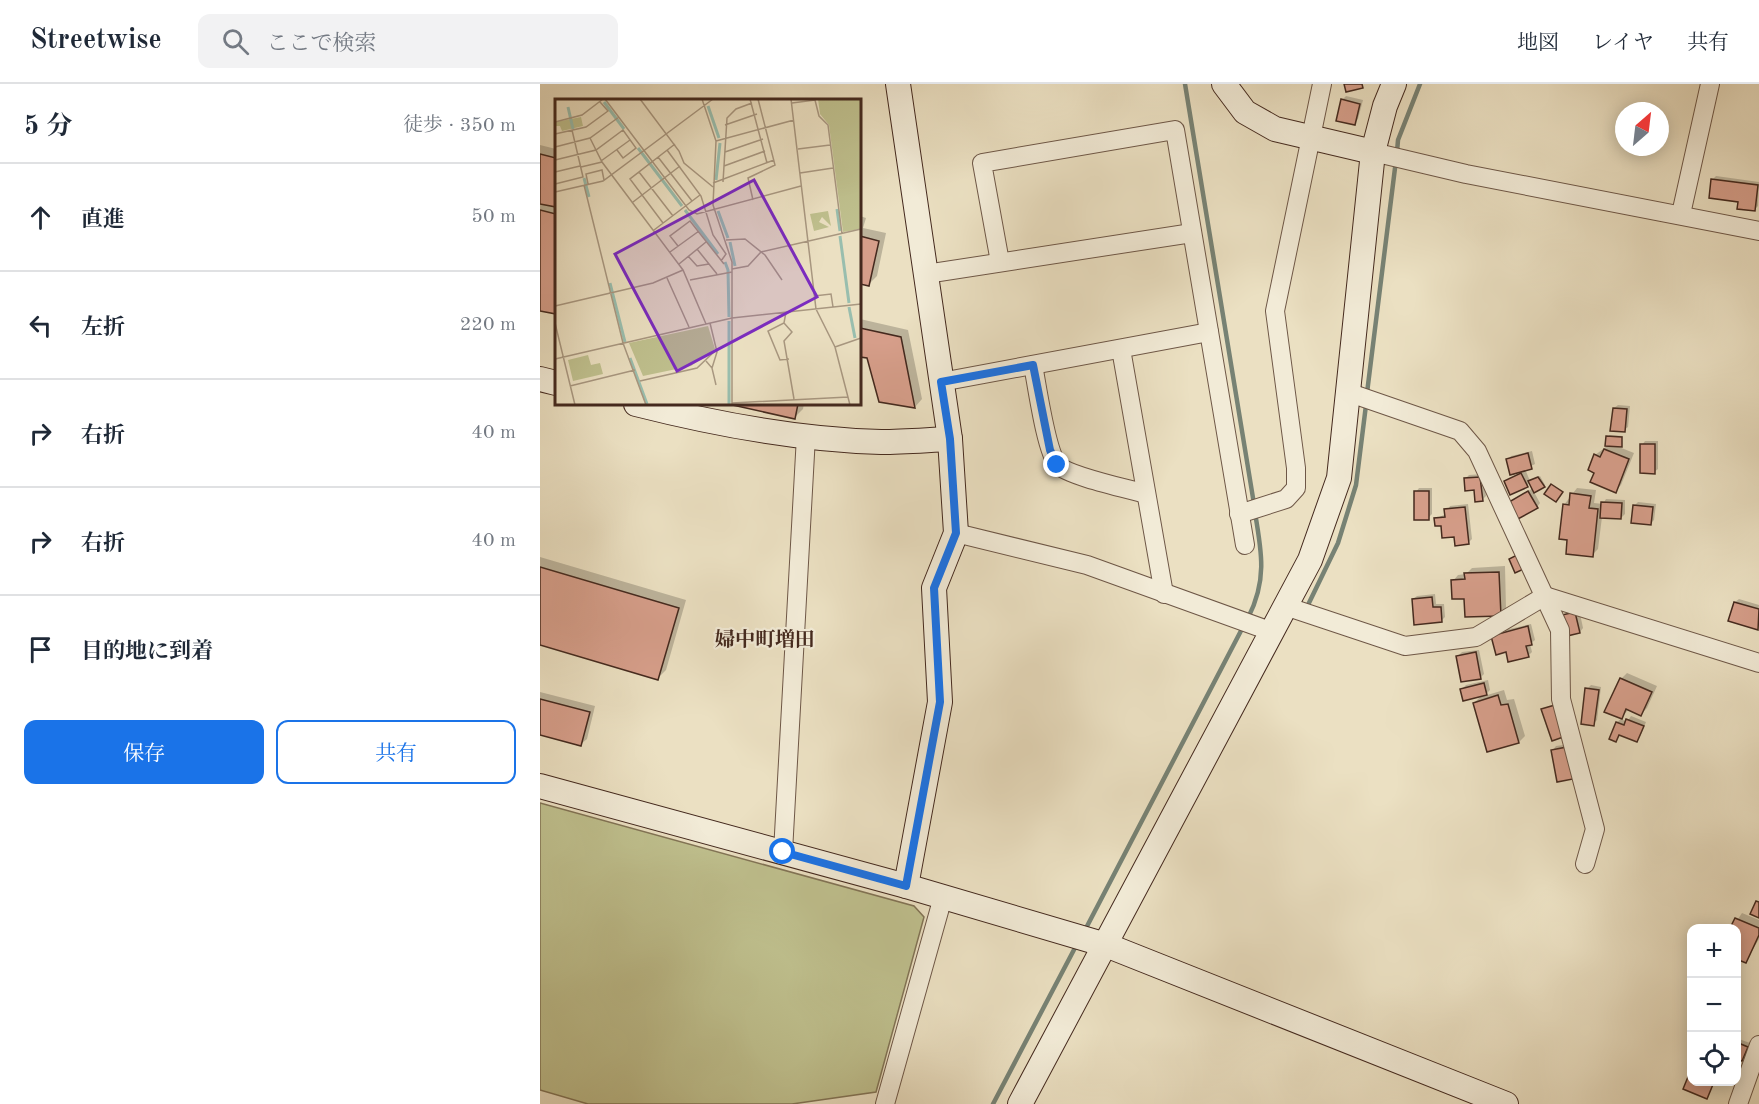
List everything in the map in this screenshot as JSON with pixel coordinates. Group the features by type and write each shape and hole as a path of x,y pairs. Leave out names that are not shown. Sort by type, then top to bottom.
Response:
{"street":[{"path":"898,84 950,439 956,533 934,588 940,702 906,886"},
{"path":"1224,84 1245,112 1275,129 1311,140 1466,174 1759,231"},
{"path":"1239,514 1286,499 1296,488 1296,468 1275,311 1322,84"},
{"path":"1020,1104 1270,631 1310,560 1339,478 1350,393 1373,153 1385,106 1394,84"},
{"path":"1681,214 1710,84"},
{"path":"1000,262 982,163 1175,130 1245,545"},
{"path":"926,273 1192,233"},
{"path":"941,382 1209,332"},
{"path":"1121,349 1164,594"},
{"path":"1033,365 1050,450 1057,465 1069,472 1146,494"},
{"path":"540,379 555,383"},
{"path":"1350,393 1460,431 1477,451 1560,630 1561,699 1595,830 1585,864"},
{"path":"640,405 697,419 806,436 881,442 950,439"},
{"path":"783,852 806,436"},
{"path":"956,533 1087,565 1270,631"},
{"path":"1285,606 1405,646 1476,637 1545,596 1759,663"},
{"path":"540,786 906,886 1106,945 1496,1102"},
{"path":"884,1104 943,897"},
{"path":"1738,1104 1752,1090 1759,1045"}],"green space":[{"path":"540,803 914,906 924,917 876,1092 792,1104 588,1104 540,1090"}],"building":[{"path":"1344,84 1362,84 1363,88 1346,92"},
{"path":"1341,99 1360,104 1355,125 1336,121"},
{"path":"540,154 555,158 555,207 540,204"},
{"path":"1711,179 1758,185 1755,211 1737,209 1738,202 1709,198"},
{"path":"540,210 555,214 555,314 540,311"},
{"path":"861,236 879,241 869,286 861,284"},
{"path":"861,328 901,337 915,408 879,402 867,358 861,357"},
{"path":"732,405 798,405 795,419"},
{"path":"1613,408 1627,409 1625,432 1610,431"},
{"path":"1606,436 1622,437 1622,447 1605,446"},
{"path":"1640,444 1655,444 1655,474 1640,473"},
{"path":"1604,449 1629,459 1616,493 1590,482 1594,473 1588,470 1594,454 1600,457"},
{"path":"1528,453 1532,469 1510,475 1506,459"},
{"path":"1521,473 1528,487 1510,495 1504,481"},
{"path":"1480,477 1483,501 1475,502 1474,490 1465,491 1464,478"},
{"path":"1538,477 1545,487 1534,493 1528,481"},
{"path":"1551,484 1563,492 1556,502 1544,494"},
{"path":"1414,491 1429,491 1429,520 1414,520"},
{"path":"1528,491 1538,508 1518,519 1509,502"},
{"path":"1570,493 1591,496 1589,508 1598,509 1593,557 1566,554 1567,540 1559,539 1563,504 1569,505"},
{"path":"1601,502 1622,503 1621,519 1600,518"},
{"path":"1633,505 1653,507 1651,525 1631,523"},
{"path":"1465,507 1469,544 1455,546 1454,537 1442,538 1441,526 1435,526 1434,518 1445,517 1444,509"},
{"path":"1519,554 1526,568 1515,573 1509,559"},
{"path":"540,567 679,608 658,680 540,645"},
{"path":"1499,572 1501,616 1465,617 1464,599 1452,599 1451,580 1465,579 1464,573"},
{"path":"1432,597 1433,607 1441,607 1442,622 1414,625 1412,599"},
{"path":"1734,602 1759,609 1758,630 1728,621"},
{"path":"1575,612 1580,633 1567,636 1562,615"},
{"path":"1528,626 1532,645 1526,646 1529,657 1508,662 1506,652 1496,655 1491,636"},
{"path":"1476,652 1481,679 1461,682 1456,656"},
{"path":"1620,678 1652,692 1641,716 1626,709 1622,719 1604,712"},
{"path":"1484,683 1487,695 1463,701 1460,689"},
{"path":"1585,688 1599,690 1594,726 1581,724"},
{"path":"1498,695 1501,705 1508,704 1519,743 1487,752 1473,703"},
{"path":"540,699 590,712 581,746 540,735"},
{"path":"1555,705 1566,736 1552,741 1541,709"},
{"path":"1626,719 1644,726 1637,742 1619,735 1616,742 1609,739 1616,722 1624,725"},
{"path":"1567,747 1573,779 1557,782 1551,750"},
{"path":"1756,901 1759,902 1759,918 1750,914"},
{"path":"1735,918 1759,928 1759,935 1746,963 1741,961 1741,924 1732,924"},
{"path":"1741,1044 1748,1047 1741,1061"},
{"path":"1687,1079 1687,1086 1712,1086 1707,1099 1683,1089"}],"waterway":[{"path":"1185,84 1254,504"},
{"path":"1397,152 1398,140 1420,84"},
{"path":"1367,393 1396,160"},
{"path":"1307,607 1338,543 1356,485 1366,405"},
{"path":"1248,618 1258,592 1261,567 1260,541 1255,513"},
{"path":"1084,932 1244,625"},
{"path":"993,1104 1077,944"}],"district":[{"name":"婦中町増田","path":"765,639"}],"route":[{"path":"783,852 906,886 940,702 934,588 956,533 950,439 941,382 1033,365 1050,450 1057,465"}]}
